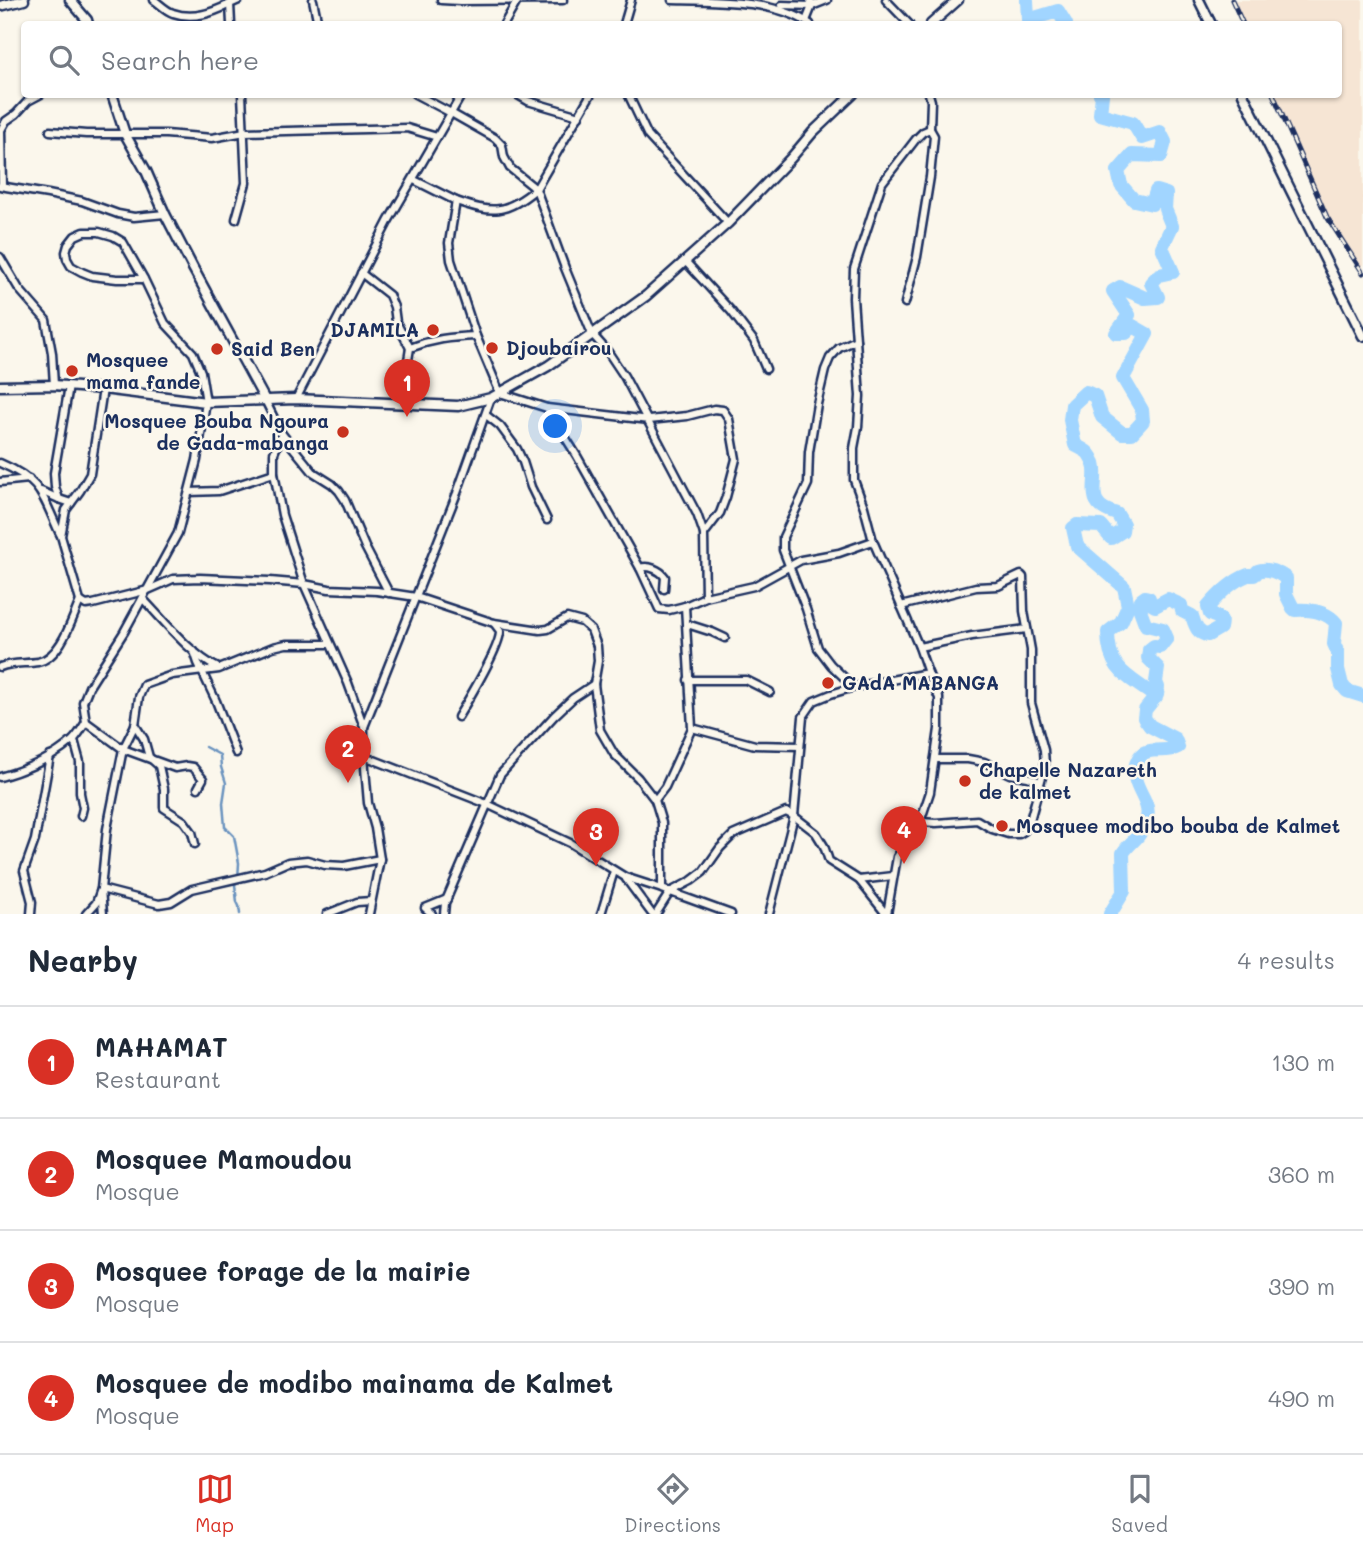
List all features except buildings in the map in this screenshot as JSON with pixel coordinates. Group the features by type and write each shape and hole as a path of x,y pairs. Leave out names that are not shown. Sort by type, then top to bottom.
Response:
{"street":[{"path":"0,6 24,0"},
{"path":"70,0 87,21"},
{"path":"154,0 171,13 187,16 210,14 239,0"},
{"path":"313,0 316,21"},
{"path":"441,0 563,0"},
{"path":"625,21 631,0"},
{"path":"672,0 752,1 776,5 827,0"},
{"path":"886,0 906,21"},
{"path":"934,21 958,0"},
{"path":"1199,0 1209,21"},
{"path":"506,21 518,1"},
{"path":"808,21 811,3"},
{"path":"230,4 231,21"},
{"path":"776,5 805,21"},
{"path":"34,98 6,121 1,130 1,186 71,199 134,217 165,214"},
{"path":"113,98 125,134 146,171 165,214 282,434 313,472 339,491 389,593"},
{"path":"236,219 246,183 242,98"},
{"path":"423,98 495,138 502,145 504,158 510,168 536,189 592,334 624,376 697,514 704,534 705,597"},
{"path":"296,399 389,220 460,98"},
{"path":"523,98 579,116"},
{"path":"414,180 456,201 481,209 501,210 518,203 536,189 589,98"},
{"path":"630,98 648,135 728,223"},
{"path":"0,386 69,386 206,402 296,399 458,406 491,398 548,366 646,296 728,223 813,132 849,98"},
{"path":"905,303 917,257 930,177 934,136 930,130 930,98"},
{"path":"1245,98 1363,336"},
{"path":"50,131 212,138 245,132 407,128 437,137"},
{"path":"886,914 897,857 920,822 930,792 939,729 939,698 873,541 854,480 854,448 860,396 853,298 854,269 883,183 916,139 923,132 930,130"},
{"path":"456,201 449,243 451,261 476,336 500,393 547,408 649,420 687,416 714,409 723,411 729,419 736,459 719,513 704,534"},
{"path":"0,777 19,772 74,740 86,722 83,702 89,687 143,599 178,533 197,460 206,402 201,372 194,353 165,323 144,279 123,242 99,232 84,232 75,236 68,245 67,259 71,266 82,272 117,279 144,279"},
{"path":"0,257 19,289 46,320 54,385"},
{"path":"685,261 731,311 754,341 766,369"},
{"path":"361,273 388,295 394,307 396,322 410,348 401,404"},
{"path":"410,348 430,340 476,336"},
{"path":"853,687 818,648 783,550 783,537 808,484 809,452 825,370 830,358 839,348 856,340"},
{"path":"59,499 54,474 69,386"},
{"path":"61,536 66,510 90,474 103,389"},
{"path":"364,727 457,494 491,398"},
{"path":"547,408 640,568 659,609 669,610 705,597 754,586 801,560 839,553 873,541"},
{"path":"486,415 500,426 517,449 547,520"},
{"path":"282,434 274,453 274,472 282,515 304,584 348,683 364,727 368,803 380,859 369,914"},
{"path":"0,463 29,479 41,491 71,503"},
{"path":"189,492 219,491 274,472"},
{"path":"0,482 29,479"},
{"path":"41,491 61,536 80,601 86,605 148,590 173,579 200,578 304,584 416,597 494,623 540,630 548,629 567,618 582,622 591,630 597,646 598,661 594,684 600,730 614,754 655,800 662,823 662,889"},
{"path":"640,568 647,567 663,574 666,577 664,589"},
{"path":"901,606 976,587 998,586 1021,575 1023,577 1031,650 1031,703 1044,750 1045,766 1029,824 1019,834 992,829 977,820 920,822"},
{"path":"143,599 194,651 219,669"},
{"path":"0,667 15,662 35,663 52,656 80,601"},
{"path":"655,800 665,787 692,729 685,606"},
{"path":"458,718 499,643 500,631 494,623"},
{"path":"687,624 725,638"},
{"path":"919,647 972,636 1027,629"},
{"path":"103,914 102,889 107,829 123,749 135,724 139,697 145,685 172,675 219,669 286,644 329,644"},
{"path":"194,651 236,753"},
{"path":"769,914 794,816 803,718 814,701 853,687 928,673"},
{"path":"688,680 746,680 770,692"},
{"path":"444,914 447,899 500,775 554,716 573,698 594,684"},
{"path":"86,722 123,749 175,768 193,767 203,779 198,788"},
{"path":"135,724 144,739 149,757 157,762 163,780 164,808 184,821 192,832 195,844"},
{"path":"692,729 755,745 800,746"},
{"path":"74,740 80,762 83,808 81,816"},
{"path":"31,914 32,902 24,871 35,840 50,756"},
{"path":"364,756 487,804 569,843 625,877 731,914"},
{"path":"936,759 984,762 1010,774 1040,782"},
{"path":"625,877 654,914 670,892 703,872 733,835 786,812 816,833 829,861 859,880 886,914"},
{"path":"102,889 159,904 171,902 192,889 265,872 288,862 307,860 344,866 380,859"},
{"path":"601,914 614,871"},
{"path":"859,880 893,876"},
{"path":"86,914 102,889"},
{"path":"432,914 425,908 447,899"},
{"path":"327,914 357,902 371,901"},
{"path":"95,914 96,902"},
{"path":"707,905 712,914"}],"shaded area":[{"path":"1232,0 1363,0 1363,273 1327,217 1274,98 1342,98 1342,21 1242,21"}],"waterway":[{"path":"1027,0 1028,20 1058,11 1064,21"},
{"path":"1102,98 1100,114 1133,123 1142,138 1160,132 1165,142 1161,156 1132,155 1118,171 1121,185 1134,200 1152,204 1156,191 1166,194 1165,209 1172,226 1162,247 1173,272 1159,275 1151,283 1158,297 1145,298 1120,287 1113,291 1129,315 1116,333 1126,333 1133,326 1147,334 1123,378 1142,410 1143,421 1132,433 1122,433 1102,417 1095,396 1086,392 1072,405 1070,420 1075,445 1088,453 1094,463 1095,496 1098,503 1117,514 1123,524 1122,531 1111,538 1101,526 1077,525 1073,528 1077,546 1124,587 1128,606 1121,622 1108,632 1112,656 1121,671 1156,697"},
{"path":"1110,914 1124,891 1123,853 1139,834 1147,817 1148,811 1135,779 1137,762 1146,752 1178,747 1175,739 1150,726 1144,718 1145,710 1157,695 1158,687 1158,668 1148,658 1149,650 1154,646 1160,647 1167,638 1163,629 1146,625 1139,607 1141,600 1149,598 1150,603 1155,606 1168,599 1181,605 1182,611 1192,616 1199,631 1208,635 1220,628 1220,619 1210,614 1208,607 1221,593 1236,581 1258,571 1276,573 1286,578 1286,594 1295,610 1318,612 1336,623 1334,644 1338,653 1342,685 1347,691 1363,696"},
{"path":"205,747 220,755 226,783 223,803 225,827 234,836 239,863 235,885 240,914"}],"railway":[{"path":"1232,0 1242,21"},
{"path":"1275,98 1327,217 1363,273"}],"place":[{"name":"DJAMILA","path":"433,330"},
{"name":"Djoubairou","path":"492,348"},
{"name":"Said Ben","path":"217,349"},
{"name":"Mosquee mama fande","path":"72,371"},
{"name":"MAHAMAT","path":"407,417"},
{"name":"Mosquee Bouba Ngoura de Gada-mabanga","path":"343,432"},
{"name":"GAdA MABANGA","path":"828,683"},
{"name":"Chapelle Nazareth de kalmet","path":"965,781"},
{"name":"Mosquee Mamoudou","path":"348,783"},
{"name":"Mosquee modibo bouba de Kalmet","path":"1002,826"},
{"name":"Mosquee de modibo mainama de Kalmet","path":"904,864"},
{"name":"Mosquee forage de la mairie","path":"596,866"}]}
